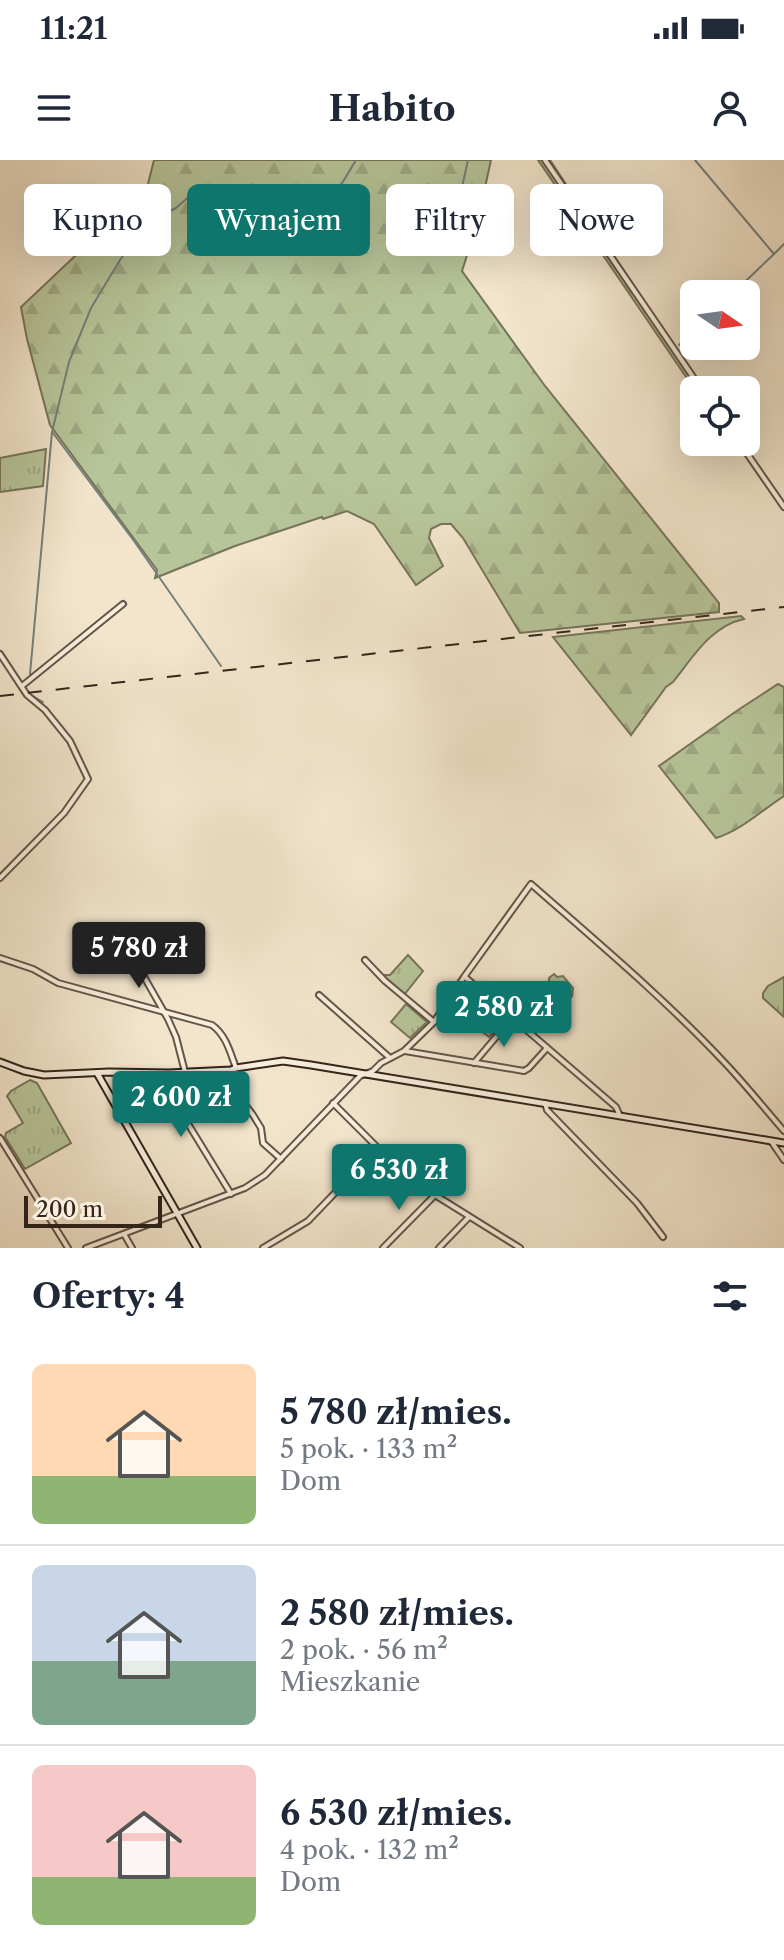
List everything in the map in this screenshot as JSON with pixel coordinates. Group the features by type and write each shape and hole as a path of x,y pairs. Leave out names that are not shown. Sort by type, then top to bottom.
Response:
{"street":[{"path":"545,160 692,376"},
{"path":"749,456 784,507"},
{"path":"22,686 123,604"},
{"path":"0,654 27,695 45,710 70,741 88,779 64,813 0,878"},
{"path":"86,1248 231,1194 265,1175 363,1073 373,1071 404,1051 434,1022 531,884 696,1034 784,1131"},
{"path":"122,938 176,1037 185,1072"},
{"path":"0,958 33,969 58,983 212,1025 219,1030 234,1069 237,1094 261,1128 263,1143 281,1159"},
{"path":"365,960 434,1022"},
{"path":"464,977 616,1107 620,1116"},
{"path":"319,995 390,1058"},
{"path":"474,1063 513,1017"},
{"path":"404,1051 524,1071 547,1048"},
{"path":"0,1062 44,1075 169,1073 234,1069 283,1061 784,1143"},
{"path":"97,1073 197,1248"},
{"path":"169,1073 171,1096 231,1194"},
{"path":"333,1103 378,1148 435,1195 520,1248"},
{"path":"545,1103 547,1110 637,1203 663,1237"},
{"path":"0,1138 68,1248"},
{"path":"771,1141 784,1160 784,1154"},
{"path":"263,1248 308,1221 378,1148"},
{"path":"383,1248 435,1195"},
{"path":"439,1248 469,1217"},
{"path":"124,1234 132,1248"}],"green space":[{"path":"154,160 491,160 486,184 386,184 386,256 467,256 462,271 545,386 719,603 719,612 520,633 463,538 451,524 441,524 431,529 429,538 443,566 416,585 374,524 347,511 235,546 155,578 157,570 50,425 21,307 75,256 171,256 171,184 148,184"},
{"path":"538,160 550,160 566,184 554,184"},
{"path":"604,256 613,256 692,376 685,376"},
{"path":"46,449 43,486 0,492 0,458"},
{"path":"741,616 744,619 712,635 666,687 631,735 553,637"},
{"path":"778,684 784,687 784,796 743,825 716,838 659,766"},
{"path":"408,955 423,971 404,995 383,975 390,975"},
{"path":"554,974 563,976 573,988 572,996 544,1024 538,1023 534,1028 537,1031 535,1034 526,1026 553,998 557,990 549,983 549,978"},
{"path":"784,977 784,1017 763,998 763,993 768,986"},
{"path":"406,1004 427,1022 410,1038 391,1022"},
{"path":"495,1005 508,1018 489,1037 476,1027"},
{"path":"30,1080 37,1083 71,1143 25,1169 5,1137 6,1133 23,1123 7,1096"}],"waterway":[{"path":"341,184 356,160"},
{"path":"463,184 468,160"},
{"path":"695,160 774,254 747,280"},
{"path":"30,674 52,432 69,362 91,308 146,223 176,208 187,198"},
{"path":"774,254 784,244"},
{"path":"53,433 134,541 221,666"},
{"path":"31,695 43,702"}],"railway":[{"path":"0,696 784,607"}]}
